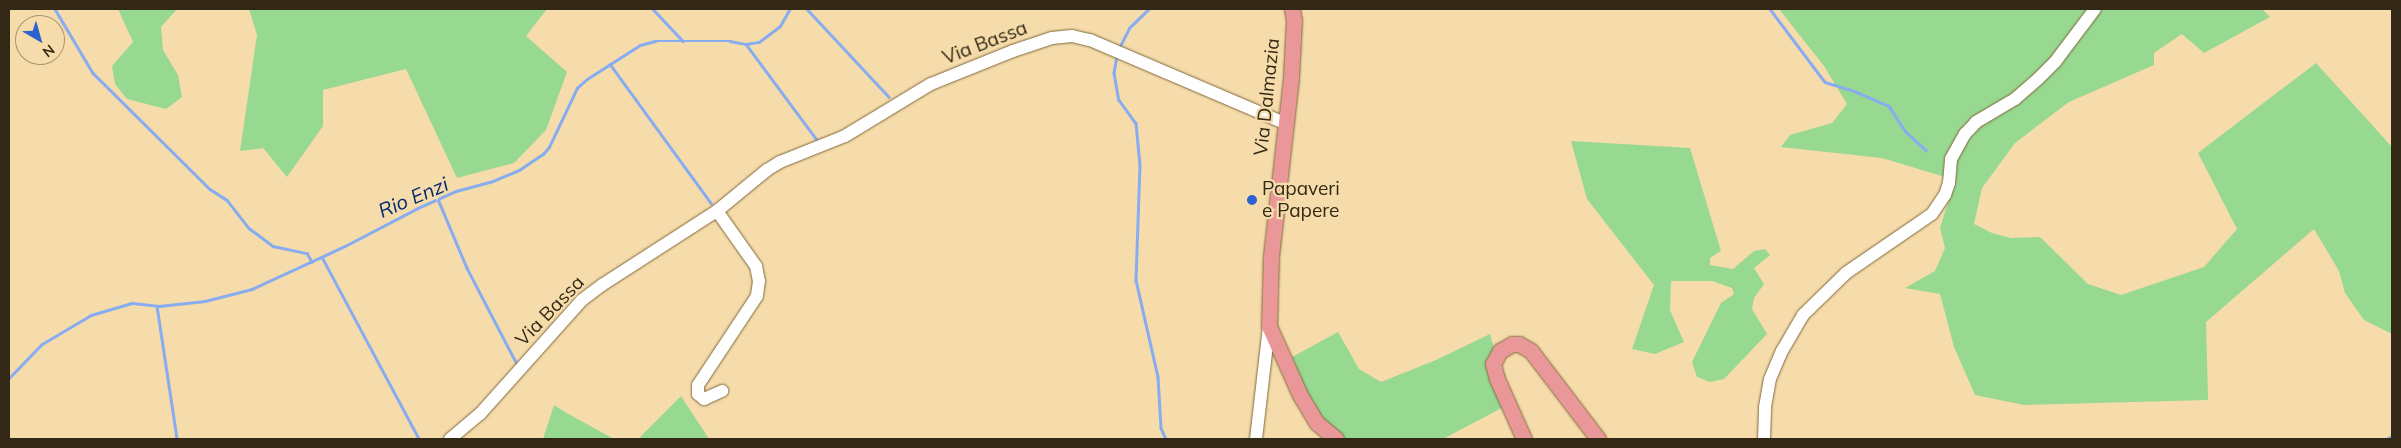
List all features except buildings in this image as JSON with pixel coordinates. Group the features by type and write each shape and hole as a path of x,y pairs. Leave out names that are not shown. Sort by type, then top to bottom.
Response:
{"main road":[{"name":"Via Dalmazia","path":"1292,9 1294,20 1271,255 1269,326 1300,395 1318,423 1336,439"},
{"path":"1524,439 1497,379 1493,364 1500,351 1512,344 1519,344 1531,352 1598,439"}],"street":[{"path":"1764,439 1764,407 1770,379 1782,351 1803,315 1846,273 1932,214 1945,195 1949,183 1951,159 1961,140 1976,122 2015,99 2038,79 2055,62 2095,9"},
{"name":"Via Bassa","path":"450,439 480,414 582,300 602,285 718,211 767,170 780,162 845,136 931,84 1052,38 1072,36 1108,47 1285,123"},
{"path":"718,211 756,266 759,281 757,296 698,385 698,394 704,399 722,391"},
{"path":"1256,439 1269,326"}],"green space":[{"path":"118,9 177,9 161,27 163,50 178,75 182,97 166,109 127,99 115,84 112,66 133,42"},
{"path":"249,9 547,9 526,36 567,72 546,130 514,163 457,178 406,69 323,90 323,126 287,177 263,148 240,151 257,35"},
{"path":"1779,9 2262,9 2270,17 2204,53 2182,34 2154,53 2154,65 2069,102 2015,143 1982,188 1974,224 1992,233 2011,238 2040,237 2088,284 2121,295 2204,267 2237,229 2198,153 2316,63 2392,147 2392,334 2364,320 2345,293 2339,271 2314,229 2206,322 2208,400 2024,405 1975,395 1954,347 1940,294 1905,288 1935,271 1945,248 1940,228 1955,180 1882,158 1781,147 1790,135 1832,123 1847,104 1824,66"},
{"path":"1571,141 1690,148 1721,251 1710,258 1710,265 1733,269 1754,251 1765,249 1770,255 1754,268 1764,284 1754,298 1752,309 1767,334 1724,379 1710,382 1697,377 1692,362 1721,303 1734,294 1732,288 1712,281 1671,281 1670,310 1684,342 1655,354 1632,349 1654,285 1587,199"},
{"path":"1338,332 1359,369 1381,382 1436,360 1490,334 1500,370 1513,402 1443,439 1327,439 1292,357"},
{"path":"681,396 709,439 639,439 642,435"},
{"path":"554,405 565,412 614,439 543,439"}],"waterway":[{"path":"55,9 93,73 210,189 227,200 249,228 273,246 307,253 312,262"},
{"path":"653,9 683,41"},
{"name":"Rio Enzi","path":"9,378 42,344 91,315 132,303 159,306 205,301 252,289 345,246 418,208 456,191 493,181 519,170 543,154 549,147 577,88 587,79 640,45 655,41 730,41 746,44 759,42 780,26 790,9"},
{"path":"807,9 889,97"},
{"path":"1119,48 1129,28 1149,9"},
{"path":"1770,9 1825,82 1854,91 1889,106 1906,132 1926,150"},
{"path":"746,44 817,140"},
{"path":"1117,56 1114,73 1119,100 1136,123 1140,165 1136,280 1158,377 1161,428 1166,439"},
{"path":"610,64 711,203"},
{"path":"438,199 467,268 517,364"},
{"path":"322,257 419,439"},
{"path":"157,306 177,439"},
{"path":"2386,439 2392,436"}],"place":[{"name":"Papaveri e Papere","path":"1252,200"}]}
